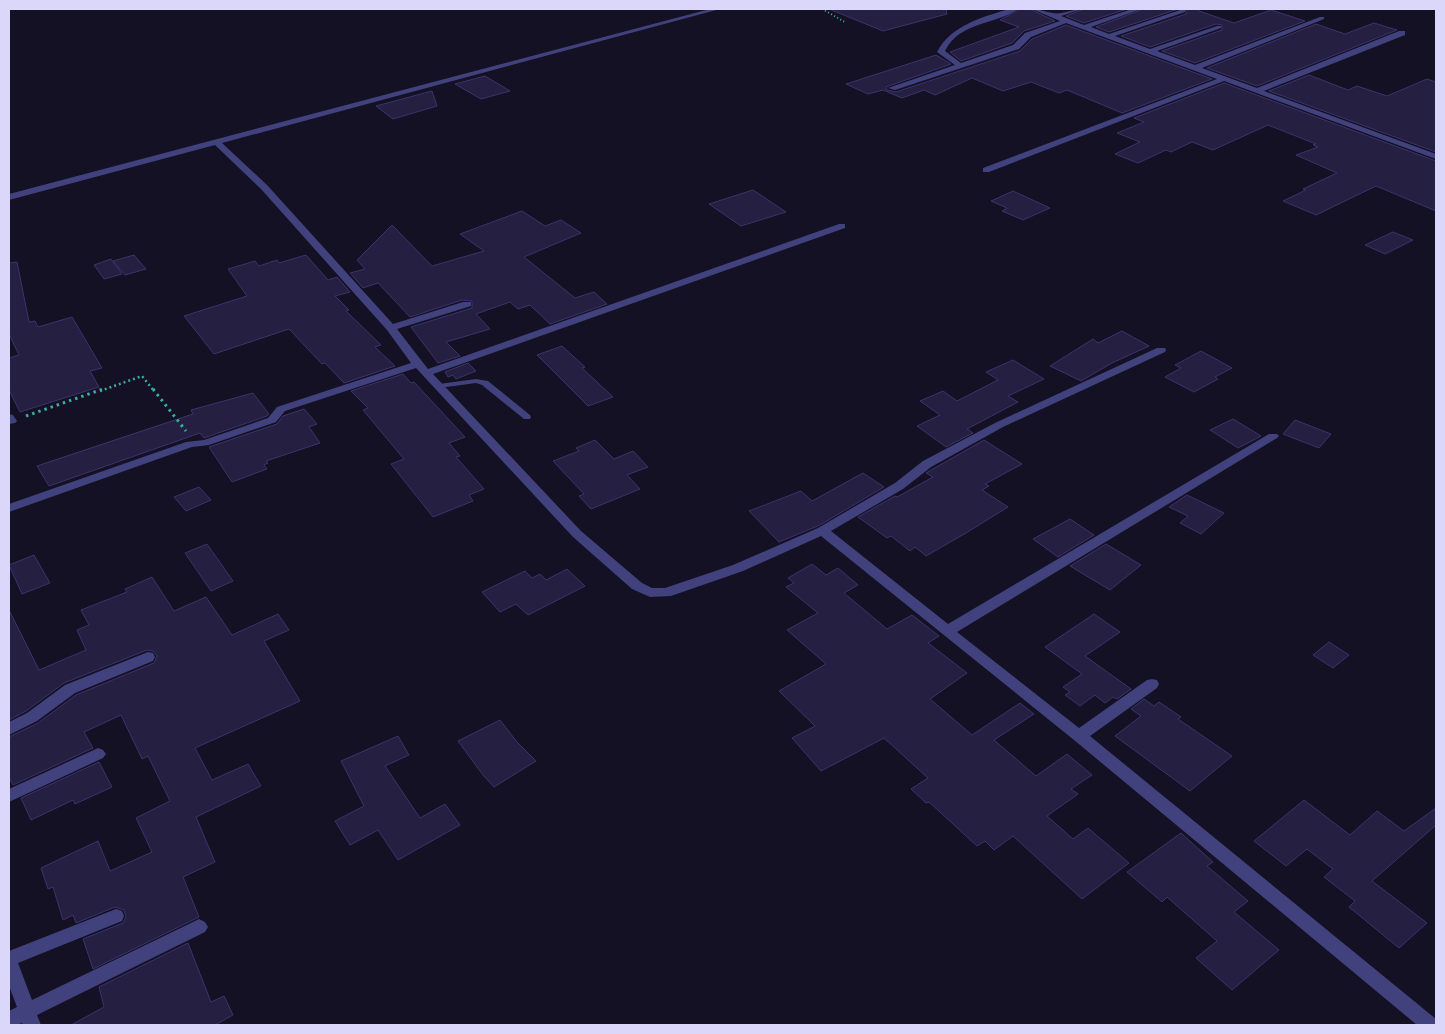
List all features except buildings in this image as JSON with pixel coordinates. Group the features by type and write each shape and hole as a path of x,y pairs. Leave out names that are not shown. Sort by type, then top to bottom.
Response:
{"street":[{"path":"9,197 717,9"},
{"path":"960,65 941,52 945,43 968,26 1015,9"},
{"path":"1035,9 1436,157"},
{"path":"1054,16 1079,9"},
{"path":"1086,27 1138,9"},
{"path":"1109,36 1184,11"},
{"path":"1195,68 1322,18"},
{"path":"892,88 1016,47 1028,35 1068,20"},
{"path":"1151,51 1220,26"},
{"path":"1257,91 1402,33"},
{"path":"986,170 1224,79"},
{"path":"217,142 264,187 391,328 422,368 577,534 637,586 650,592 666,594 738,568 822,531 899,486 927,464 991,429 1161,350"},
{"path":"9,508 190,444 205,443 272,420 281,409 422,368 842,226"},
{"path":"391,328 467,304"},
{"path":"948,631 1273,436"},
{"path":"822,531 948,631 1042,709 1079,736 1430,1025"},
{"path":"9,729 32,717 70,690 148,657"},
{"path":"1079,736 1152,684"},
{"path":"9,796 98,754"},
{"path":"29,1018 9,961 116,916"},
{"path":"9,1020 29,1018 199,927"}],"lane":[{"path":"439,386 476,381 485,382 527,417"}],"path":[{"path":"822,9 845,22"},
{"path":"10,419 142,376 192,437 190,444"}]}
